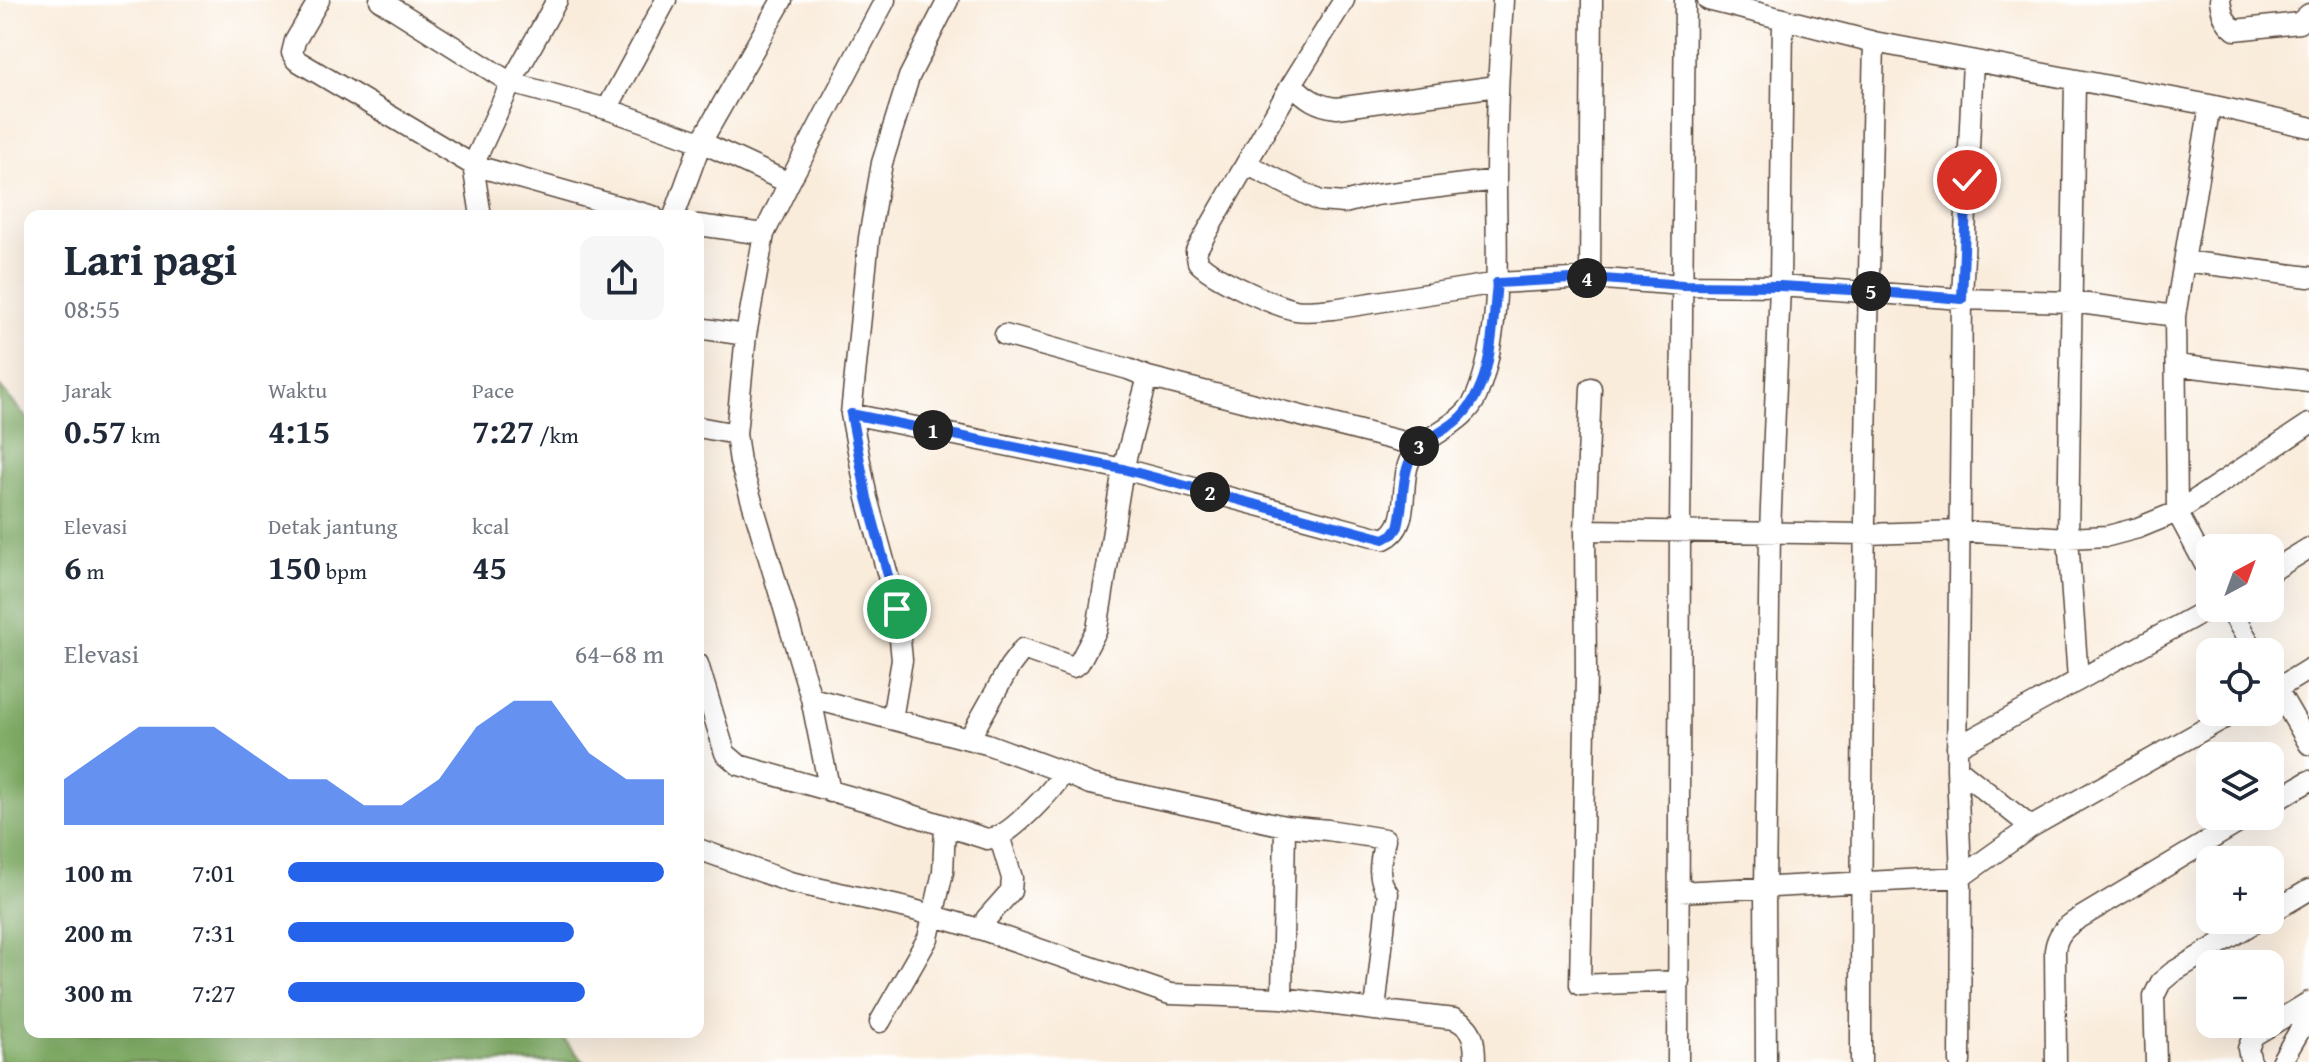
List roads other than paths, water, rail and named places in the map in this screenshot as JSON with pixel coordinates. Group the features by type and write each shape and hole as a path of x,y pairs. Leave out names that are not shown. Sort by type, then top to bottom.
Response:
{"street":[{"path":"319,0 295,41 292,53 296,60 473,165 632,210"},
{"path":"380,0 511,83 607,109 701,142 789,183"},
{"path":"480,210 473,165 511,83 556,0"},
{"path":"607,109 666,0"},
{"path":"676,210 701,142 782,0"},
{"path":"830,792 811,698 740,462 736,434 746,335 764,234 885,0"},
{"path":"892,719 902,660 897,609 867,498 851,414 869,238 882,163 909,77 948,0"},
{"path":"1344,0 1196,251 1198,262 1213,274 1283,306 1310,311 1497,283 1590,278 1683,285 1780,286 1962,299 2073,302 2175,316"},
{"path":"851,414 1123,469 1384,539 1393,534 1398,527 1409,460 1419,446 1458,420 1476,398 1491,346 1497,283 1497,86 1503,0"},
{"path":"1590,278 1592,0"},
{"path":"1678,1062 1685,0"},
{"path":"1708,0 1874,42 2210,105 2309,127"},
{"path":"2220,0 2225,22 2235,30 2299,23 2309,14"},
{"path":"1766,1062 1770,532 1780,286 1783,19"},
{"path":"1861,1062 1868,291 1874,42"},
{"path":"1960,1062 1961,877 1957,757 1962,299 1973,61"},
{"path":"2075,80 2068,538 2078,679"},
{"path":"1292,84 1309,100 1337,108 1497,86"},
{"path":"2196,548 2177,512 2175,316 2210,105"},
{"path":"1246,164 1320,201 1344,203 1375,195 1496,180"},
{"path":"704,226 764,234"},
{"path":"2184,261 2309,277"},
{"path":"704,329 746,335"},
{"path":"1005,335 1148,377 1419,446"},
{"path":"2176,365 2309,381"},
{"path":"969,739 1010,666 1023,649 1073,667 1083,658 1097,629 1123,469 1148,377"},
{"path":"1591,388 1585,530 1586,675 1580,985 1679,981"},
{"path":"1585,530 1866,534 1960,531 2068,538 2108,536 2128,532 2177,512 2309,424"},
{"path":"704,428 736,434"},
{"path":"2284,563 2309,548"},
{"path":"1957,757 2078,679 2196,616"},
{"path":"2284,680 2309,669"},
{"path":"704,684 721,741 729,759 739,765 987,839 997,838 1016,824 1058,783 1063,772"},
{"path":"811,698 969,739 1090,784 1285,826 1385,839 1379,871 1388,893 1375,1010"},
{"path":"2284,705 2309,744"},
{"path":"1679,892 1961,877 2031,827 2210,726"},
{"path":"1957,757 2031,827"},
{"path":"2284,796 2309,781"},
{"path":"1282,998 1285,826"},
{"path":"880,1022 928,938 943,872 945,827"},
{"path":"2056,1062 2055,950 2063,930 2227,830"},
{"path":"986,931 986,919 1011,891 1012,878 997,838"},
{"path":"704,851 790,882 907,908 986,931 1170,994 1282,998 1454,1019 1472,1032 1475,1062"},
{"path":"2284,905 2309,890"},
{"path":"2156,1062 2154,996 2161,982 2236,934"},
{"path":"2251,1062 2248,1049 2253,1036 2309,1002"},
{"path":"2281,1062 2309,1015"}]}
